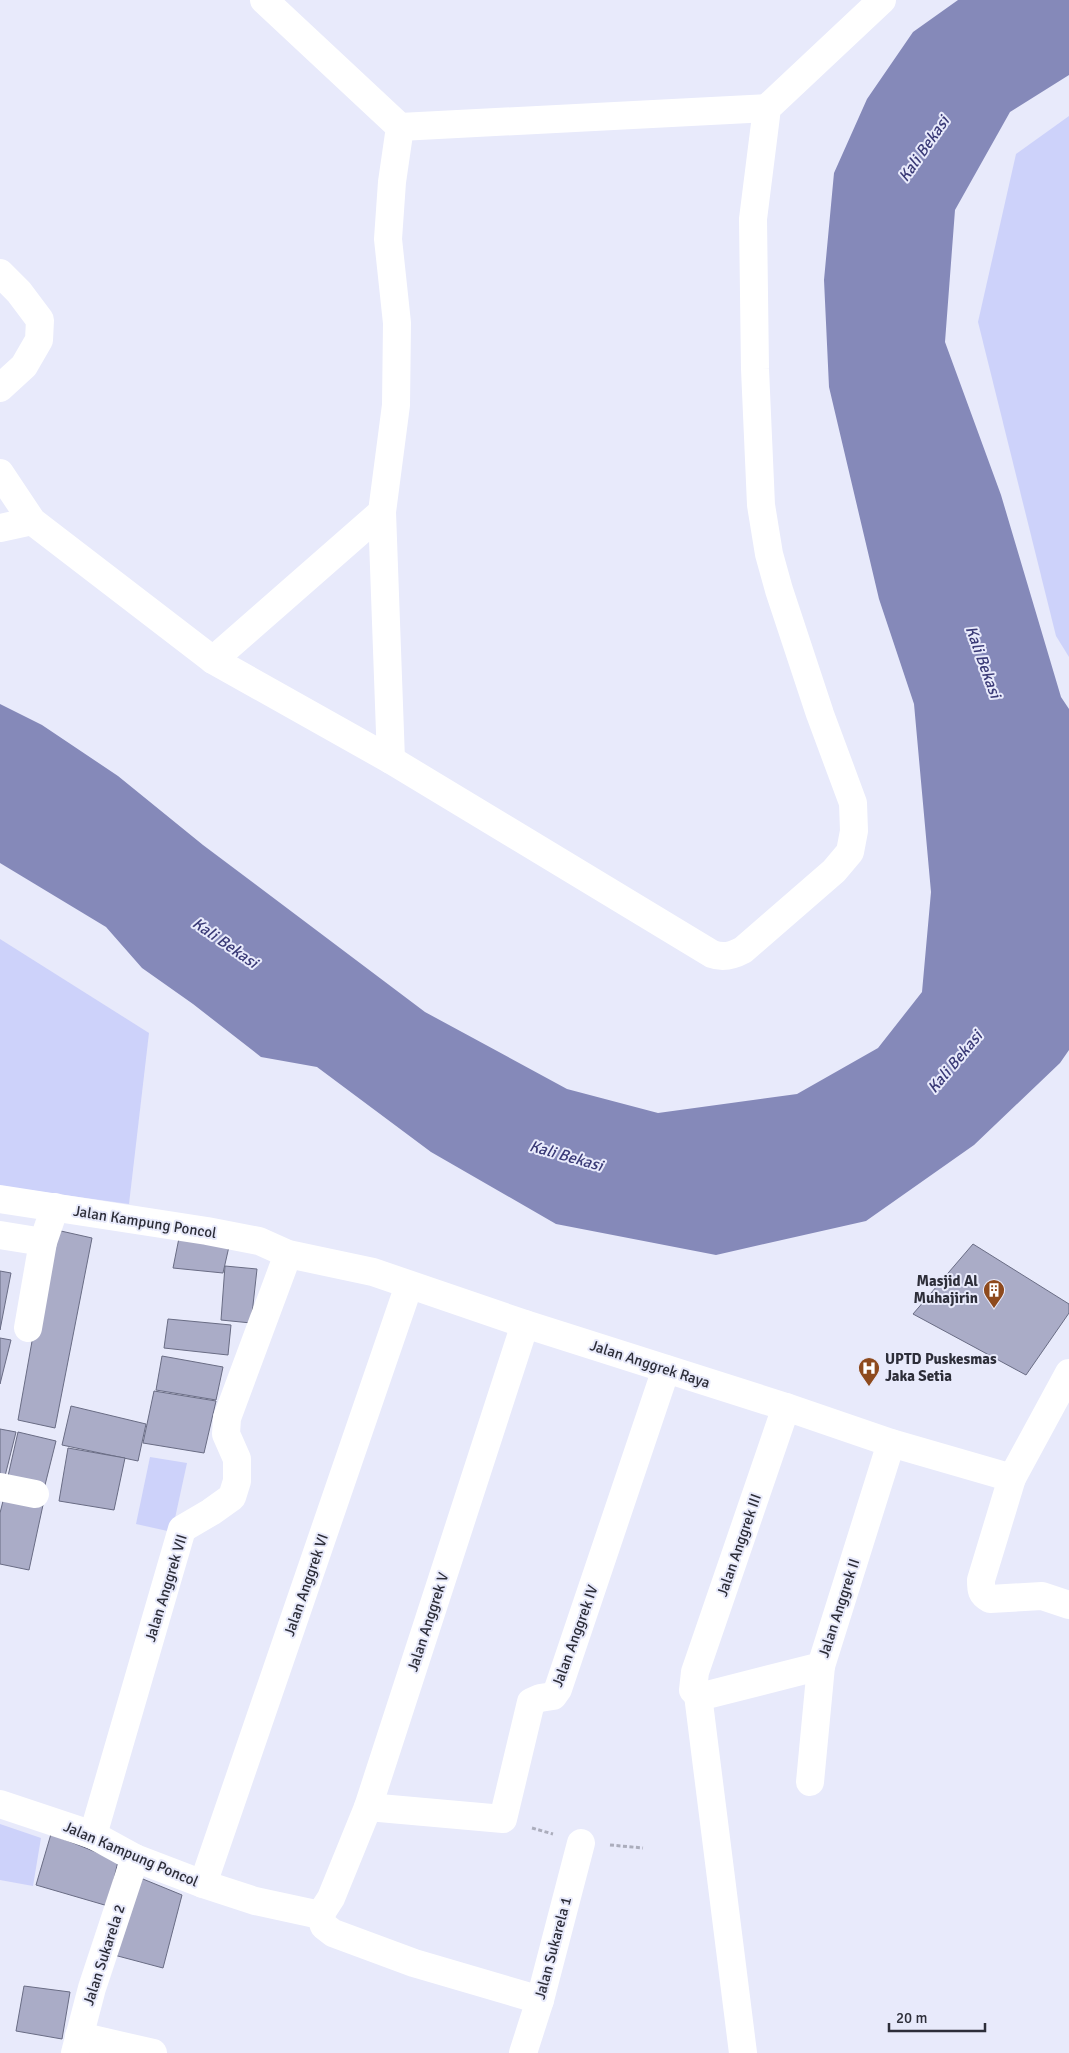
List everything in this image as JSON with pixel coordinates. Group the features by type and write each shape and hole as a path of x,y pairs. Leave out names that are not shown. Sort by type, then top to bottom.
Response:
{"street":[{"path":"264,0 400,127 767,108"},
{"path":"0,473 32,521 213,660 391,760 712,954 720,957 736,954 834,871 850,852 854,831 853,803 820,714 769,554 761,505 755,369 756,281 753,219 767,108 882,0"},
{"path":"391,760 382,512 396,405 397,323 388,240 392,182 400,127"},
{"path":"0,273 19,292 40,320 38,340 24,366 0,388"},
{"path":"213,660 382,512"},
{"path":"0,528 32,521"},
{"name":"Jalan Kampung Poncol","path":"0,1199 207,1231 259,1241 288,1254"},
{"path":"28,1328 43,1242 55,1207"},
{"path":"0,1235 43,1242"},
{"name":"Jalan Anggrek Raya","path":"288,1254 373,1272 525,1324 786,1407 891,1443 1012,1478"},
{"name":"Jalan Anggrek VII","path":"93,1835 182,1528 211,1512 232,1497 237,1481 237,1459 226,1434 227,1418 288,1254"},
{"name":"Jalan Anggrek VI","path":"203,1884 409,1285"},
{"name":"Jalan Anggrek V","path":"320,1915 331,1898 368,1806 525,1324"},
{"name":"Jalan Anggrek IV","path":"368,1806 503,1819 531,1702 553,1696 558,1689 666,1369"},
{"path":"1069,1373 1062,1401 1012,1478 981,1580 981,1590 984,1596 990,1599 1042,1596 1069,1605"},
{"name":"Jalan Anggrek III","path":"695,1689 786,1407"},
{"name":"Jalan Anggrek II","path":"695,1689 707,1694 821,1666 891,1443"},
{"path":"0,1487 35,1494"},
{"path":"810,1782 821,1666"},
{"path":"695,1689 743,2053"},
{"name":"Jalan Kampung Poncol","path":"0,1804 93,1835 135,1858 203,1884 255,1901 320,1915"},
{"name":"Jalan Sukarela 1","path":"523,2053 540,2000 581,1843"},
{"name":"Jalan Sukarela 2","path":"77,2045 92,1988 135,1858"},
{"path":"320,1915 324,1926 332,1933 414,1963 540,2000"},
{"path":"77,2045 153,2053"}],"shaded area":[{"path":"1069,116 1069,657 1056,636 978,322 1016,154"},
{"path":"0,939 149,1033 129,1204 0,1186"},
{"path":"150,1457 187,1463 172,1532 136,1524"},
{"path":"0,1824 41,1838 33,1886 0,1880"}],"water":[{"name":"Kali Bekasi","path":"958,0 1069,0 1069,75 1010,112 955,210 945,342 1001,495 1061,697 1069,709 1069,1050 1060,1063 974,1145 866,1221 716,1255 556,1224 431,1152 317,1067 261,1057 193,1004 142,968 106,927 0,863 0,704 42,725 118,776 203,845 425,1012 567,1089 658,1113 797,1094 878,1048 922,992 931,892 914,704 879,599 829,387 824,280 834,173 867,99 913,32"}],"building":[{"path":"52,1229 92,1238 55,1428 18,1420"},
{"path":"179,1238 230,1242 223,1273 173,1268"},
{"name":"Masjid Al Muhajirin","path":"973,1244 1069,1304 1069,1313 1026,1375 913,1314"},
{"path":"225,1266 257,1269 251,1323 221,1320"},
{"path":"0,1271 11,1273 0,1330"},
{"path":"168,1319 231,1325 228,1355 164,1348"},
{"path":"0,1338 11,1340 0,1384"},
{"path":"162,1356 223,1367 216,1400 156,1390"},
{"path":"154,1391 216,1401 204,1453 143,1443"},
{"path":"71,1406 146,1424 138,1461 62,1445"},
{"path":"0,1429 16,1432 3,1484 0,1483"},
{"path":"18,1432 56,1441 43,1493 6,1485"},
{"path":"68,1448 125,1458 114,1510 59,1501"},
{"path":"4,1497 43,1505 29,1570 0,1564 0,1513"},
{"path":"51,1834 118,1861 108,1906 36,1885"},
{"path":"138,1877 182,1895 163,1968 114,1955"},
{"path":"24,1986 70,1992 62,2039 16,2031"}],"place":[{"name":"Masjid Al Muhajirin","path":"994,1309"},
{"name":"UPTD Puskesmas Jaka Setia","path":"869,1387"}]}
